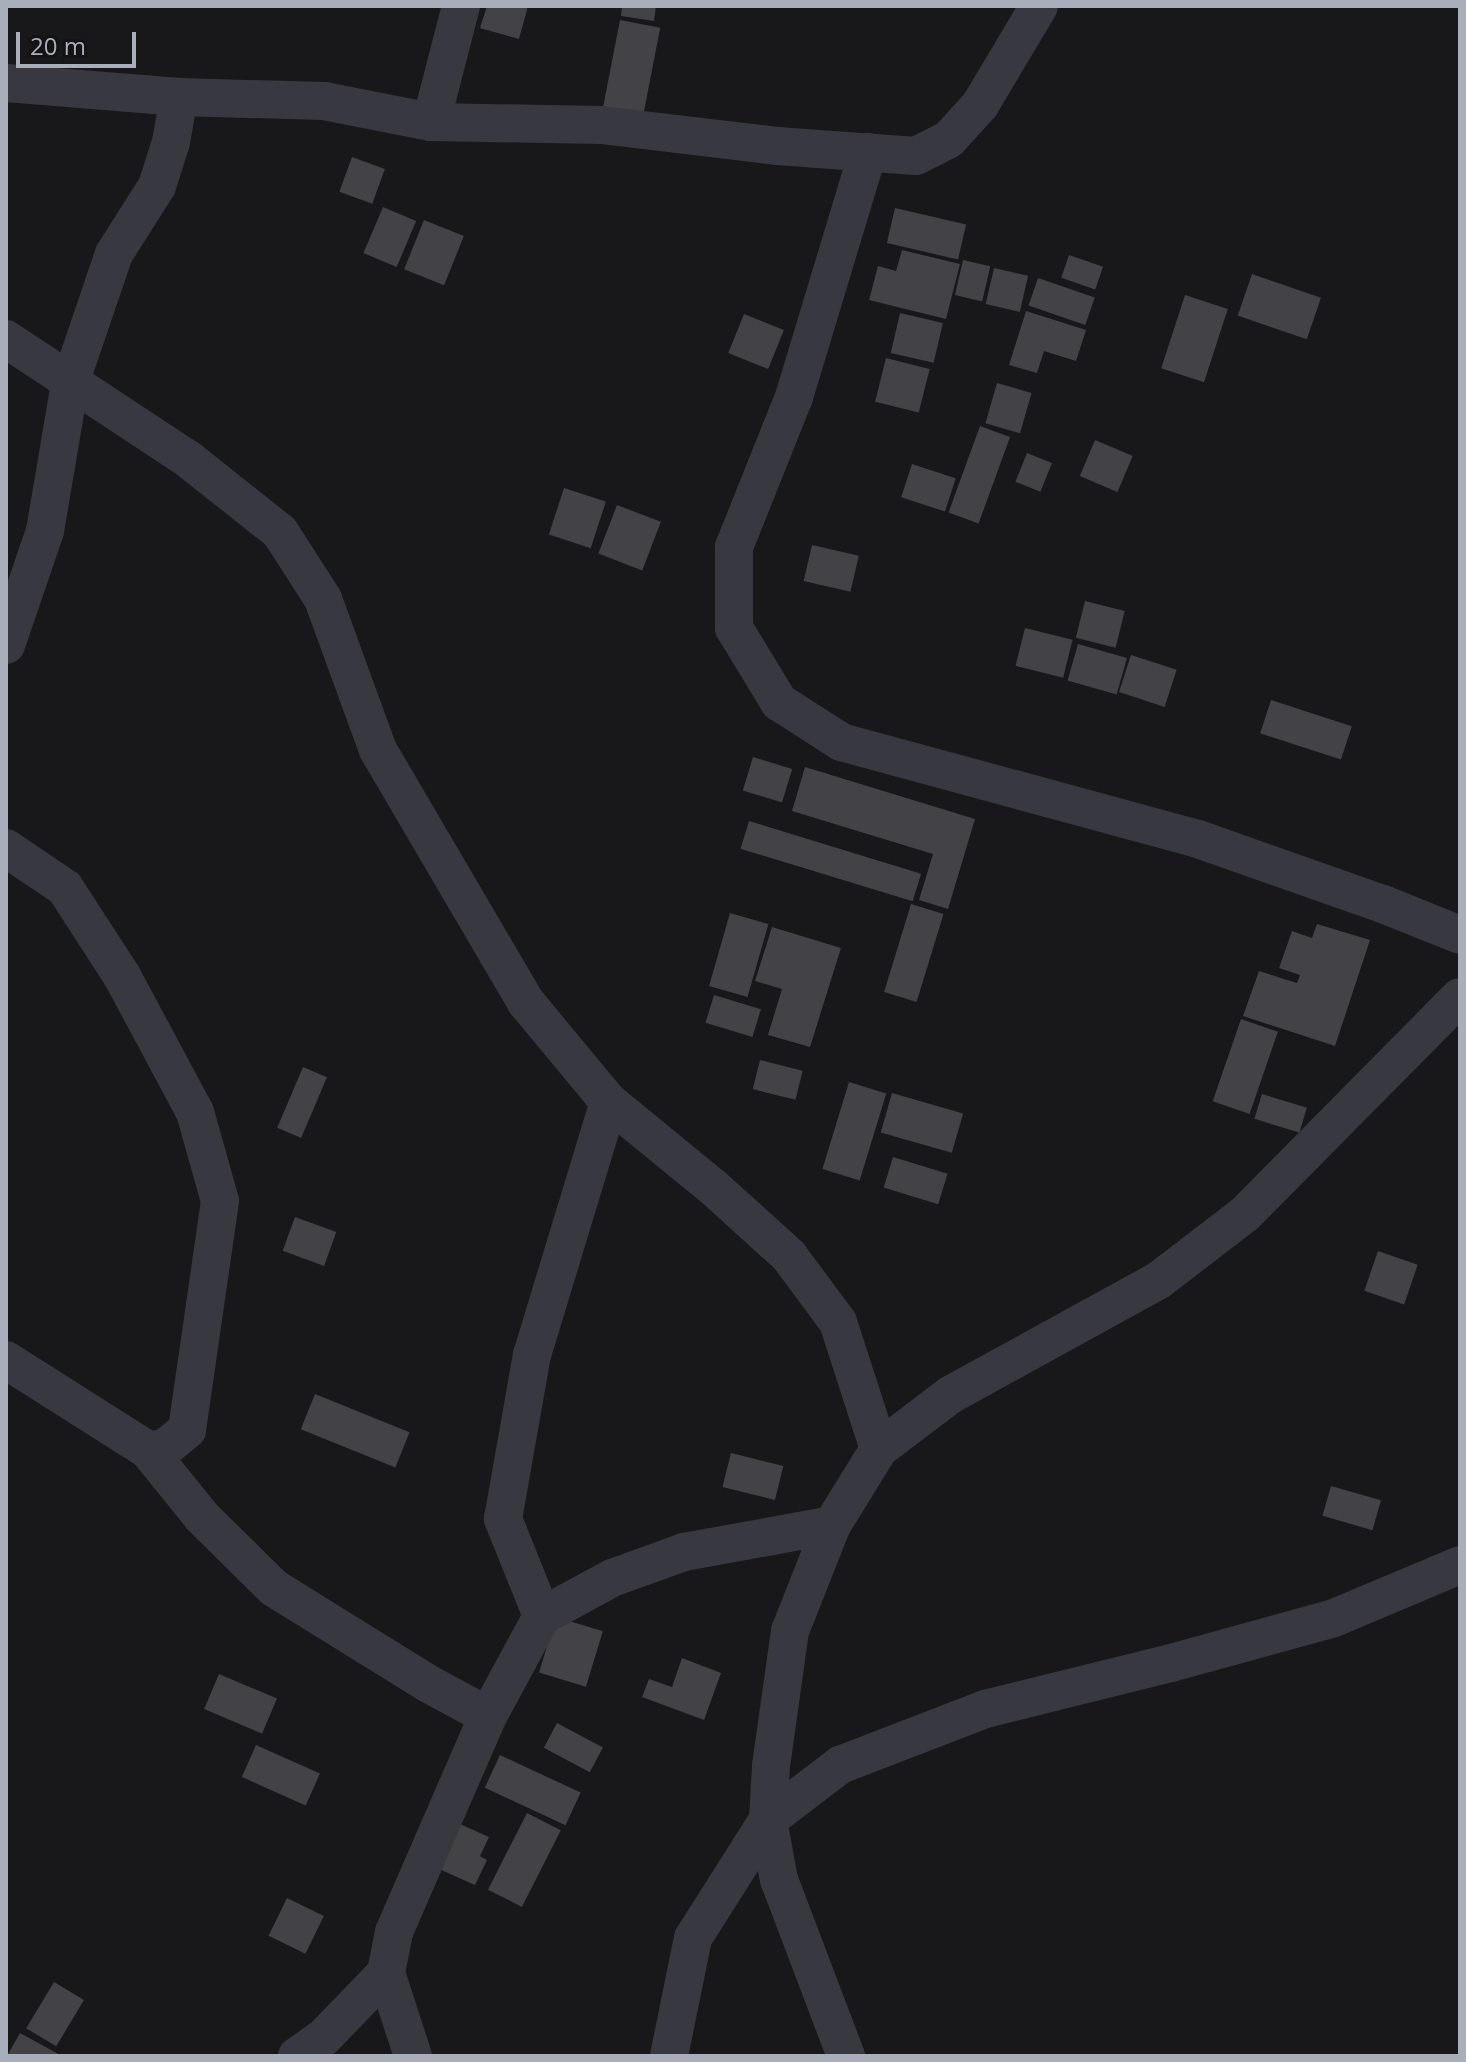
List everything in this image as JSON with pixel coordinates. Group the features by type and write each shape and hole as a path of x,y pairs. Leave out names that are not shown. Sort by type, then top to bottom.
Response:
{"street":[{"path":"431,122 461,6"},
{"path":"6,83 179,97 324,101 431,122 601,125 916,156 949,139 980,105 1039,6"},
{"path":"6,645 45,531 70,383 114,254 157,186 171,142 179,97"},
{"path":"868,152 794,397 734,547 734,628 779,702 841,742 1198,839 1383,904 1460,935"},
{"path":"6,339 188,459 280,532 323,599 378,750 525,1001 609,1102 713,1187 789,1256 838,1322 879,1449"},
{"path":"6,848 65,888 122,976 195,1112 220,1201 187,1430 165,1448 148,1450"},
{"path":"846,2056 779,1880 768,1820 771,1766 790,1631 832,1525 879,1449 950,1395 1159,1280 1245,1214 1460,997"},
{"path":"542,1616 503,1519 532,1355 609,1102"},
{"path":"6,1360 148,1450 202,1517 274,1588 427,1683 488,1716"},
{"path":"413,2056 386,1973 394,1932 488,1716 542,1616 612,1578 684,1552 832,1525"},
{"path":"669,2056 693,1938 768,1820 840,1765 985,1709 1171,1663 1334,1618 1460,1565"},
{"path":"297,2056 324,2037 386,1973"}],"building":[{"path":"487,6 528,6 519,39 480,28"},
{"path":"622,6 656,6 654,21 621,16"},
{"path":"620,20 660,28 643,119 602,111"},
{"path":"352,157 385,169 372,204 339,192"},
{"path":"383,207 416,221 397,267 363,253"},
{"path":"895,208 966,224 958,259 887,243"},
{"path":"424,220 464,236 444,285 404,269"},
{"path":"902,250 960,264 946,319 869,300 878,266 896,271"},
{"path":"1069,255 1103,267 1095,289 1061,278"},
{"path":"963,260 990,266 982,301 955,295"},
{"path":"994,268 1028,276 1020,312 986,304"},
{"path":"1252,274 1321,298 1307,339 1238,316"},
{"path":"1038,278 1095,298 1085,325 1029,305"},
{"path":"1185,295 1228,309 1204,382 1161,368"},
{"path":"1026,311 1086,330 1076,361 1044,351 1037,373 1009,365"},
{"path":"900,313 943,323 934,363 891,353"},
{"path":"744,314 784,330 768,369 728,353"},
{"path":"886,358 930,369 919,413 875,402"},
{"path":"997,383 1032,393 1020,433 985,423"},
{"path":"980,426 1010,437 979,523 949,512"},
{"path":"1095,440 1133,456 1118,492 1080,476"},
{"path":"1027,453 1052,463 1040,492 1015,482"},
{"path":"912,464 956,478 945,512 901,497"},
{"path":"564,488 606,502 591,548 549,535"},
{"path":"617,505 661,522 642,570 598,554"},
{"path":"812,545 859,556 850,592 804,581"},
{"path":"1085,601 1125,611 1116,648 1076,638"},
{"path":"1025,628 1073,640 1063,678 1016,666"},
{"path":"1078,644 1127,658 1117,695 1068,681"},
{"path":"1131,655 1177,670 1165,707 1119,692"},
{"path":"1271,700 1352,726 1341,760 1260,733"},
{"path":"753,757 792,769 782,802 743,790"},
{"path":"805,767 975,819 948,909 919,900 933,854 792,811"},
{"path":"749,821 921,874 913,901 741,849"},
{"path":"911,904 944,914 917,1002 884,992"},
{"path":"730,913 768,924 748,997 709,986"},
{"path":"1317,924 1370,940 1335,1046 1243,1016 1259,971 1297,983 1300,975 1279,968 1292,931 1312,938"},
{"path":"772,927 841,948 810,1047 768,1035 782,989 755,981"},
{"path":"714,995 761,1009 752,1037 706,1023"},
{"path":"1241,1019 1278,1032 1250,1114 1213,1101"},
{"path":"760,1060 803,1071 795,1100 753,1089"},
{"path":"303,1067 327,1077 301,1138 277,1128"},
{"path":"849,1082 886,1093 860,1180 822,1169"},
{"path":"892,1093 963,1113 952,1153 881,1132"},
{"path":"1262,1094 1307,1108 1299,1133 1254,1119"},
{"path":"893,1157 948,1174 938,1204 884,1188"},
{"path":"295,1217 336,1232 324,1266 283,1251"},
{"path":"1378,1251 1418,1265 1404,1304 1364,1291"},
{"path":"315,1394 410,1432 395,1467 301,1429"},
{"path":"731,1453 783,1466 775,1500 723,1487"},
{"path":"1331,1486 1381,1500 1372,1530 1322,1516"},
{"path":"556,1617 603,1631 586,1687 539,1672"},
{"path":"682,1658 721,1673 704,1720 642,1697 649,1679 672,1687"},
{"path":"219,1674 277,1699 262,1734 204,1709"},
{"path":"557,1723 603,1747 590,1772 544,1748"},
{"path":"256,1745 320,1773 306,1805 242,1777"},
{"path":"500,1755 581,1793 565,1825 485,1788"},
{"path":"527,1813 561,1830 522,1907 488,1890"},
{"path":"460,1824 489,1837 480,1856 487,1860 475,1885 439,1869"},
{"path":"287,1898 324,1916 305,1954 269,1936"},
{"path":"54,1982 84,2000 56,2046 26,2028"},
{"path":"20,2033 62,2056 7,2056"}]}
